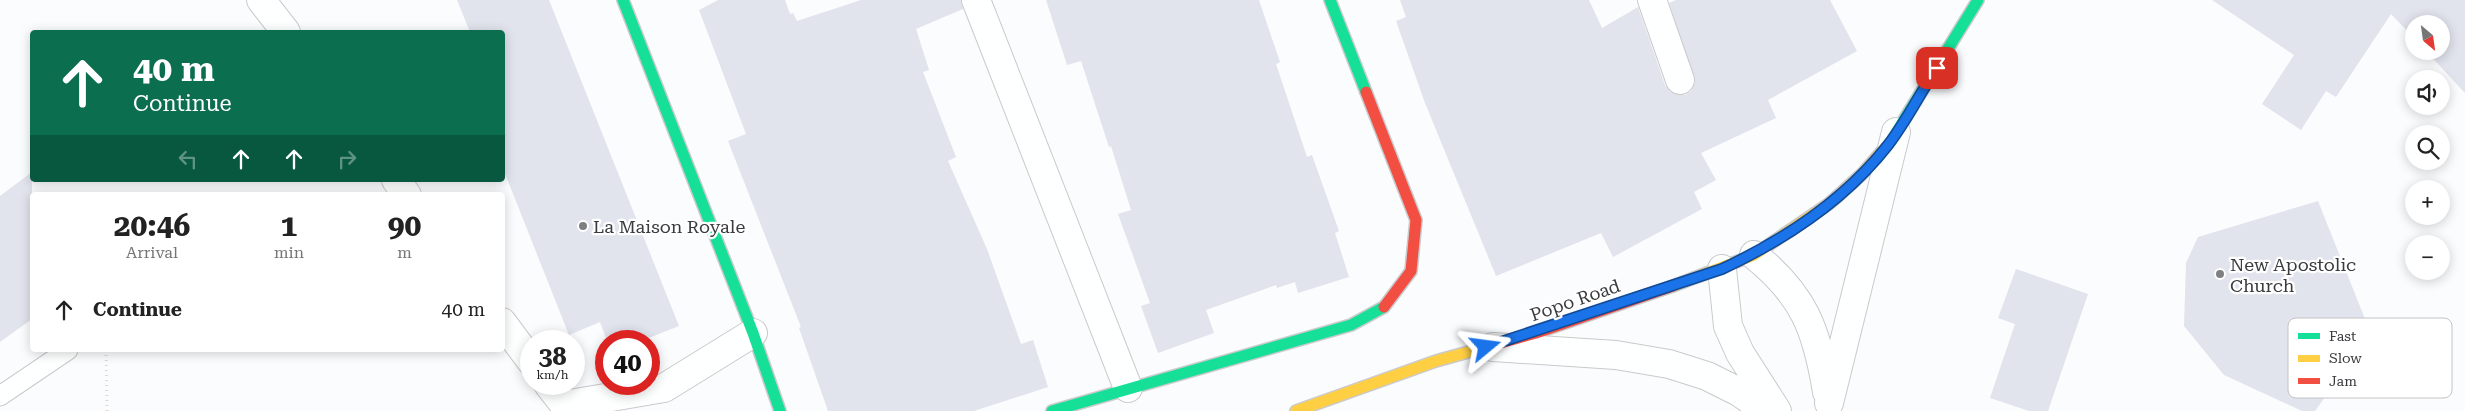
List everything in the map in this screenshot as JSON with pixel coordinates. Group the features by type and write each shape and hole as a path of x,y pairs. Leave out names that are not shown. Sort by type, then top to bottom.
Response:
{"street":[{"path":"261,0 284,30"},
{"path":"623,0 753,333 780,411"},
{"path":"976,0 1128,388"},
{"path":"1052,411 1351,325 1384,307 1411,272 1416,220 1330,0"},
{"path":"1652,0 1680,80"},
{"name":"Popo Road","path":"1296,411 1436,361 1486,347 1722,269 1754,254 1830,203 1862,174 1889,144 1978,0"},
{"path":"1829,407 1896,130"},
{"path":"1754,254 1781,278 1810,322 1823,365 1829,407"},
{"path":"1722,269 1728,326 1740,353 1777,411"},
{"path":"505,326 520,346"},
{"path":"557,395 567,408 664,388 753,333"},
{"path":"1486,347 1616,355 1669,364 1708,376 1739,392 1766,411"}],"lane":[{"path":"0,396 65,352"}],"path":[{"path":"106,352 107,411"}],"building":[{"name":"La Maison Royale","path":"457,0 549,0 679,326 660,334 660,330 603,330 600,322 581,330 567,330 505,174 505,30 469,30"},
{"path":"718,0 785,0 790,14 793,13 797,21 861,0 961,0 963,9 916,29 929,70 923,72 956,157 948,161 987,249 1021,344 1033,340 1048,387 974,411 828,411 799,328 801,327 728,141 746,134 699,10"},
{"path":"1046,0 1259,0 1280,62 1276,64 1307,157 1312,155 1339,231 1335,233 1349,277 1298,293 1295,282 1277,288 1276,285 1206,310 1214,333 1158,353 1141,306 1150,303 1118,214 1131,210 1111,146 1109,147 1081,61 1067,65"},
{"path":"1400,0 1589,0 1602,28 1638,7 1665,85 1670,92 1678,95 1685,95 1691,91 1695,82 1669,3 1676,0 1830,0 1857,51 1768,100 1776,118 1701,153 1716,180 1694,192 1702,209 1613,257 1601,233 1496,276 1425,103 1396,21 1406,17"},
{"path":"2212,0 2465,0 2465,93 2450,77 2450,70 2444,70 2434,60 2450,60 2450,15 2405,15 2405,29 2391,14 2336,97 2326,91 2301,130 2262,104 2294,55"},
{"path":"30,174 32,192 30,192 30,320 0,342 0,196"},
{"path":"2318,201 2365,318 2288,318 2288,398 2324,398 2315,411 2302,411 2224,375 2184,326 2186,263 2198,237"},
{"path":"2016,269 2088,294 2048,411 2029,411 1990,398 2015,324 1998,318"}],"traffic: fast":[{"path":"623,0 753,333 780,411"},
{"path":"1330,0 1366,92"},
{"path":"1891,141 1978,0"},
{"path":"1052,411 1351,325 1384,307"}],"traffic: slow":[{"path":"1673,286 1754,255 1830,203 1862,174 1891,141"},
{"path":"1296,411 1436,361 1490,346"}],"traffic: jam":[{"path":"1366,92 1416,220 1411,271 1384,307"},
{"path":"1490,346 1536,333 1673,286"}],"place":[{"name":"La Maison Royale","path":"583,226"},
{"name":"New Apostolic Church","path":"2220,274"}],"route":[{"path":"1486,347 1722,269 1778,240 1830,203 1862,174 1889,144 1896,130 1937,68"}]}
